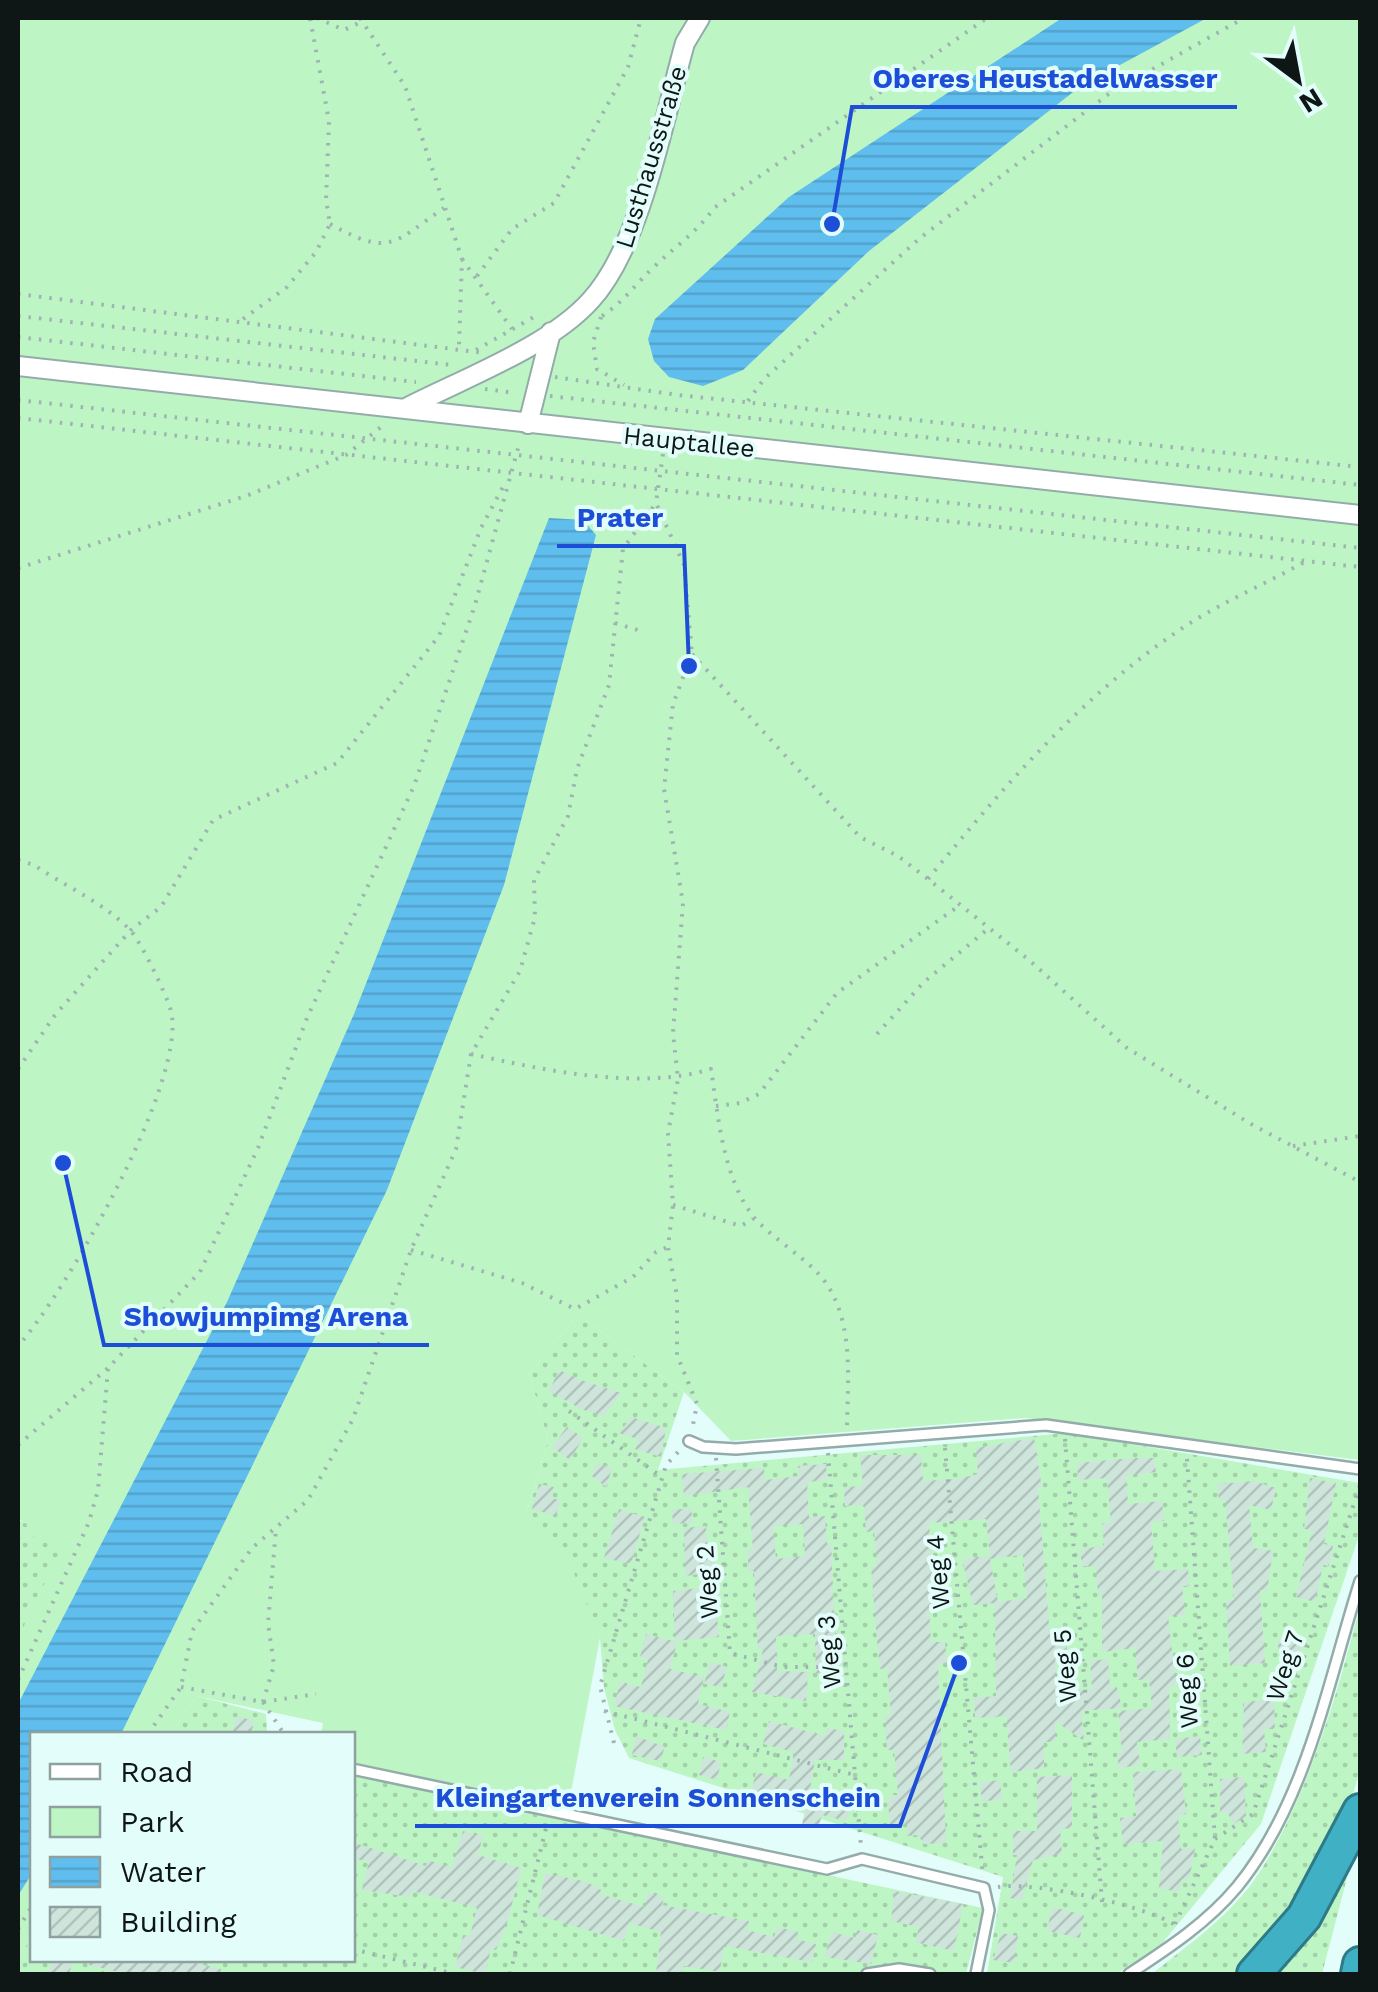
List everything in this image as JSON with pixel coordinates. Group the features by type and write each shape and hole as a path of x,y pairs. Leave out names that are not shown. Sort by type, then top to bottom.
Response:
{"highway":[{"path":"1254,1974 1304,1918 1360,1811"},
{"path":"1358,1974 1360,1964"}],"street":[{"name":"Lusthausstraße","path":"406,409 551,332 589,303 614,272 628,240 685,43 700,18"},
{"path":"528,424 551,332"},
{"name":"Hauptallee","path":"18,366 1360,515"}],"lane":[{"path":"689,1441 715,1449 1064,1427 1360,1469"},
{"path":"1129,1974 1189,1934 1236,1888 1267,1844 1294,1785 1360,1580"},
{"path":"355,1770 827,1869 862,1859 984,1888 988,1910 976,1974"},
{"path":"867,1974 899,1969 930,1974"}],"path":[{"path":"242,320 288,287 316,252 330,224 326,200 329,121 313,18 344,30 362,19 405,86 462,259 460,347"},
{"path":"477,276 512,229 554,203 628,67 642,18"},
{"path":"551,332 601,317 628,298 654,267 694,235 714,208 987,18"},
{"path":"748,402 764,379 920,238 1110,93 1244,18"},
{"path":"330,224 366,243 393,244 446,208"},
{"path":"462,259 512,329"},
{"path":"18,294 460,347 501,359"},
{"path":"476,350 539,314"},
{"path":"18,316 482,369"},
{"path":"601,317 592,342 597,369 628,388"},
{"path":"18,338 1360,485"},
{"path":"540,374 748,402 1360,467"},
{"path":"18,400 1360,548"},
{"path":"18,568 246,496 346,455 406,409"},
{"path":"18,418 1360,567"},
{"path":"18,1445 108,1368 200,1272 258,1148 306,1018 414,786 475,605 514,456 528,424"},
{"path":"149,1732 181,1687 192,1631 252,1548 308,1500 353,1419 411,1250 456,1150 471,1054 520,971 535,916 534,880 568,816 577,769 609,685 622,549 656,503 665,440"},
{"path":"18,1069 55,1015 131,930 160,907 213,820 336,763 439,636 481,528 509,475"},
{"path":"614,1742 600,1686 666,1464 689,1441 697,1404 677,1355 677,1296 668,1247 673,1205 668,1133 678,1079 673,1034 684,903 664,788 673,704 692,654 684,565 656,503"},
{"path":"928,879 996,795 1105,684 1186,626 1306,561"},
{"path":"615,624 641,631"},
{"path":"692,654 860,837 898,856 928,879 1127,1048 1360,1182"},
{"path":"18,860 34,865 131,930 172,1012 166,1066 109,1210 47,1314 18,1346"},
{"path":"716,1106 740,1103 759,1094 837,993 960,905"},
{"path":"876,1034 924,982 989,928"},
{"path":"471,1054 539,1069 678,1079 711,1069 726,1153 754,1218 821,1276 842,1320 849,1357 846,1440"},
{"path":"1293,1146 1360,1136"},
{"path":"673,1205 741,1226 754,1218"},
{"path":"411,1250 522,1283 576,1308 632,1277 656,1252 668,1247"},
{"path":"18,1680 89,1522 98,1490 108,1368"},
{"path":"570,1411 662,1478"},
{"name":"Weg 5","path":"1064,1427 1102,1902"},
{"name":"Weg 4","path":"943,1432 984,1888"},
{"name":"Weg 3","path":"827,1443 862,1859"},
{"name":"Weg 6","path":"1186,1444 1215,1839"},
{"name":"Weg 2","path":"715,1449 730,1653 783,1667 848,1667"},
{"name":"Weg 7","path":"1215,1839 1252,1814 1360,1486"},
{"path":"276,1529 268,1623 274,1665 263,1702 283,1732"},
{"path":"181,1687 263,1702 316,1694"},
{"path":"604,1711 855,1775"},
{"path":"510,1974 552,1810"},
{"path":"1175,1924 1181,1903 1215,1839"},
{"path":"984,1888 1014,1885 1102,1902 1164,1917 1189,1934"},
{"path":"355,1950 455,1974"}],"green space":[{"path":"18,18 1360,18 1360,1460 1026,1418 731,1441 684,1392 578,1315 529,1373 548,1440 526,1514 563,1546 600,1638 568,1808 355,1763 355,1732 321,1732 323,1723 197,1696 172,1732 30,1732 30,1940 18,1957 18,1638 62,1547 24,1533 28,1524 18,1519"},
{"path":"578,1315 684,1392 658,1470 1067,1433 1360,1483 1360,1533 1261,1824 1159,1947 1116,1974 987,1974 1003,1877 629,1758 615,1730 604,1688 600,1638 526,1514 548,1440 529,1373"},
{"path":"18,1520 28,1524 25,1532 89,1522 18,1680"},
{"path":"1360,1606 1364,1710 1360,1768 1327,1849 1290,1907 1232,1974 1152,1974 1237,1902 1276,1844 1319,1744"},
{"path":"197,1696 266,1714 267,1732 172,1732"},
{"path":"355,1775 983,1908 966,1974 18,1974 18,1957 30,1940 30,1962 355,1962"},
{"path":"1348,1874 1322,1974 1273,1974 1323,1913"}],"water":[{"path":"1062,18 1207,18 1081,86 869,251 743,370 703,386 669,377 654,361 648,339 655,319 789,197"},
{"path":"549,518 583,520 596,535 504,885 387,1190 122,1732 30,1732 30,1876 18,1896 18,1704 227,1302 354,1014"}],"building":[{"path":"559,1370 621,1393 604,1416 581,1409 549,1391"},
{"path":"631,1417 666,1428 661,1457 635,1449 638,1439 619,1433"},
{"path":"567,1427 583,1438 570,1460 552,1447"},
{"path":"1034,1438 1042,1488 1038,1488 1050,1637 1066,1640 1067,1655 1055,1659 1057,1692 1092,1689 1090,1661 1108,1659 1110,1688 1117,1687 1122,1708 1081,1711 1084,1741 1055,1721 1056,1742 1044,1742 1044,1768 1011,1772 1006,1716 975,1718 974,1698 996,1696 995,1603 973,1605 963,1563 965,1558 990,1556 986,1519 929,1523 934,1592 939,1591 941,1608 929,1609 931,1642 945,1642 947,1663 938,1664 946,1843 924,1844 918,1835 907,1836 907,1825 890,1825 888,1803 892,1795 898,1795 894,1750 887,1750 885,1716 891,1716 887,1668 880,1669 877,1641 871,1566 877,1566 874,1531 866,1532 864,1505 845,1506 844,1487 863,1486 860,1455 921,1455 923,1481 957,1479 978,1474 976,1448","holes":["1023,1555 1027,1598 998,1602 990,1559"]},
{"path":"1154,1458 1156,1472 1126,1476 1128,1504 1162,1501 1164,1521 1151,1522 1155,1571 1188,1569 1189,1586 1182,1586 1185,1615 1168,1616 1176,1685 1169,1687 1170,1739 1137,1742 1140,1765 1119,1768 1117,1753 1122,1753 1118,1711 1152,1708 1149,1679 1138,1680 1135,1648 1102,1652 1102,1594 1098,1594 1096,1567 1082,1566 1080,1550 1104,1545 1102,1523 1111,1523 1107,1478 1078,1480 1077,1463"},
{"path":"596,1463 612,1468 606,1487 592,1476"},
{"path":"826,1464 827,1480 807,1482 809,1517 825,1516 827,1544 831,1543 837,1679 816,1673 815,1634 776,1636 777,1671 808,1672 806,1701 752,1692 763,1650 758,1650 754,1571 749,1571 747,1550 753,1550 748,1487 684,1496 682,1474 764,1468 765,1480 799,1476 798,1466","holes":["803,1524 805,1556 776,1559 773,1526"]},
{"path":"1310,1478 1336,1483 1324,1544 1333,1546 1329,1566 1323,1565 1315,1602 1296,1597 1312,1530 1304,1529"},
{"path":"1254,1481 1276,1488 1271,1510 1249,1505 1253,1548 1273,1551 1267,1591 1260,1590 1265,1663 1230,1666 1226,1600 1234,1600 1225,1499 1219,1500 1217,1484"},
{"path":"539,1484 554,1487 551,1498 560,1500 556,1516 532,1509"},
{"path":"691,1508 693,1523 673,1524 672,1510"},
{"path":"619,1509 645,1517 631,1564 604,1558"},
{"path":"706,1526 708,1557 714,1556 715,1572 685,1576 684,1528"},
{"path":"699,1588 702,1618 717,1616 719,1637 675,1641 673,1591"},
{"path":"1290,1633 1299,1636 1299,1654 1290,1657 1281,1654 1278,1645 1281,1636"},
{"path":"646,1634 677,1642 670,1669 704,1677 698,1704 730,1712 726,1730 614,1706 620,1682 641,1687 648,1659 640,1657"},
{"path":"710,1662 727,1667 721,1687 704,1684"},
{"path":"1268,1700 1274,1704 1275,1729 1264,1729 1266,1752 1242,1754 1244,1702"},
{"path":"237,1716 254,1721 251,1732 233,1732"},
{"path":"769,1721 825,1736 827,1728 844,1731 844,1760 815,1760 809,1795 852,1806 846,1821 822,1815 818,1828 802,1825 805,1810 751,1793 756,1772 789,1780 794,1752 763,1744"},
{"path":"636,1736 665,1747 660,1761 632,1755"},
{"path":"1200,1736 1202,1755 1177,1757 1175,1739"},
{"path":"703,1757 721,1762 717,1780 699,1775"},
{"path":"1181,1769 1186,1814 1178,1816 1181,1849 1195,1848 1189,1881 1182,1879 1179,1892 1159,1888 1163,1841 1123,1844 1120,1818 1136,1816 1133,1772"},
{"path":"1072,1775 1072,1828 1060,1829 1062,1854 1033,1860 1022,1900 1010,1898 1017,1855 1013,1855 1013,1831 1037,1831 1037,1777"},
{"path":"1244,1777 1246,1816 1234,1824 1227,1812 1220,1813 1220,1779"},
{"path":"1000,1780 1002,1800 982,1801 980,1782"},
{"path":"463,1831 483,1836 478,1855 521,1868 508,1920 496,1950 491,1949 485,1974 455,1967 463,1935 470,1936 477,1908 412,1891 410,1897 362,1890 369,1862 355,1859 355,1843 426,1866 427,1860 452,1867"},
{"path":"545,1873 587,1882 601,1890 600,1894 644,1907 648,1892 664,1897 662,1905 749,1921 747,1930 774,1937 777,1927 798,1932 796,1939 816,1944 812,1962 724,1946 720,1972 683,1966 682,1974 656,1974 661,1932 629,1923 624,1941 537,1915"},
{"path":"894,1891 963,1904 954,1951 915,1942 919,1927 891,1921"},
{"path":"1052,1907 1084,1915 1080,1938 1047,1931"},
{"path":"857,1930 878,1935 871,1964 825,1957 831,1932 855,1938"},
{"path":"1001,1933 1018,1936 1014,1963 993,1960"},
{"path":"51,1962 72,1962 69,1974 48,1974"},
{"path":"191,1962 221,1969 221,1974 127,1974 89,1965"}],"place":[{"name":"Oberes Heustadelwasser","path":"832,224"},
{"name":"Prater","path":"689,666"},
{"name":"Showjumpimg Arena","path":"63,1163"},
{"name":"Kleingartenverein Sonnenschein","path":"959,1663"}]}
